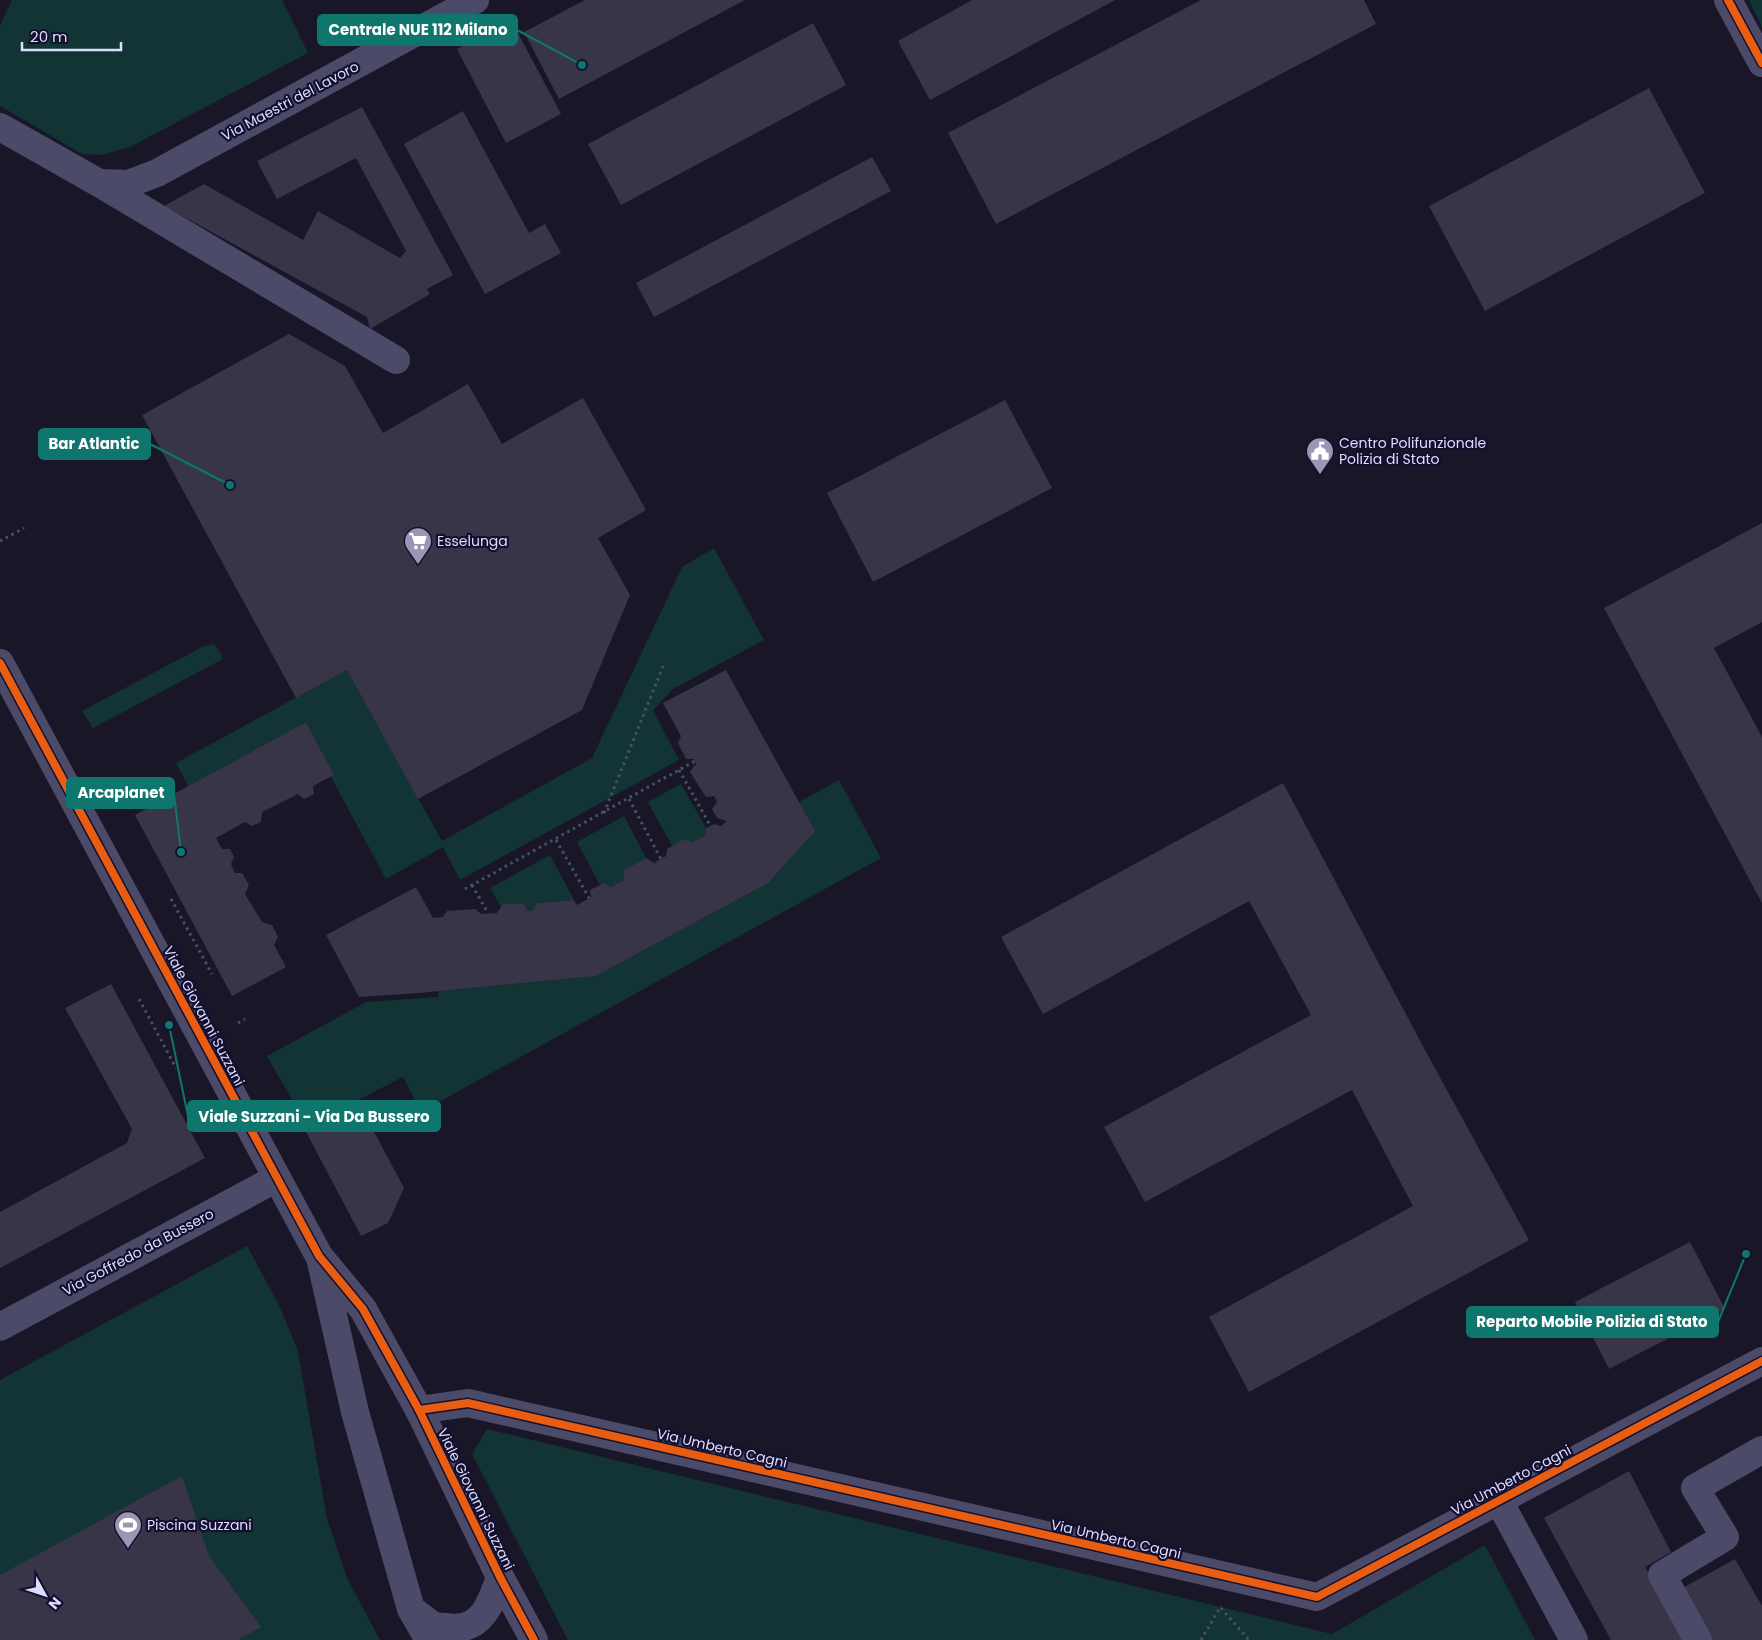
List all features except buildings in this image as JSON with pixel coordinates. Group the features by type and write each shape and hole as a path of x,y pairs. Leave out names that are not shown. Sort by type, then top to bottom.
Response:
{"street":[{"name":"Via Maestri del Lavoro","path":"99,183 128,184 157,172 475,0"},
{"path":"1728,0 1762,63"},
{"name":"Via Maestri del Lavoro","path":"0,127 99,183 396,360"},
{"name":"Viale Giovanni Suzzani","path":"0,663 319,1256 363,1309 419,1410 500,1577 534,1640"},
{"name":"Via Goffredo da Bussero","path":"0,1327 277,1178"},
{"name":"Viale Giovanni Suzzani","path":"319,1256 355,1412 411,1609 429,1640"},
{"name":"Via Umberto Cagni","path":"419,1410 468,1403 1317,1597 1762,1361"},
{"path":"1698,1640 1662,1575 1725,1537 1695,1488 1762,1450"},
{"path":"1499,1501 1574,1640"},
{"name":"Viale Giovanni Suzzani","path":"411,1609 433,1625 455,1629 472,1625 484,1614 492,1601 500,1577"}],"path":[{"path":"0,541 24,528"},
{"path":"604,813 664,664"},
{"path":"464,889 556,840 695,761"},
{"path":"679,770 710,825"},
{"path":"629,799 661,859"},
{"path":"556,840 589,898"},
{"path":"472,885 488,913"},
{"path":"171,899 212,974"},
{"path":"139,999 176,1068"},
{"path":"238,1024 246,1019"},
{"path":"1201,1640 1220,1607 1223,1598"},
{"path":"1220,1607 1249,1640"}],"green space":[{"path":"12,0 282,0 308,53 130,147 102,155 82,154 0,106 0,25"},
{"path":"1749,0 1762,0 1762,27"},
{"path":"714,548 764,640 673,689 653,710 679,760 460,880 443,847 386,879 331,777 334,775 306,722 188,786 176,763 347,670 442,841 592,758 682,567"},
{"path":"213,644 219,650 223,659 93,728 82,711 204,646"},
{"path":"839,780 881,858 421,1112 403,1077 307,1126 267,1056 366,1002 438,997 439,991 596,976 768,883 799,802"},
{"path":"681,784 706,828 705,836 692,842 684,839 672,846 648,802"},
{"path":"624,816 646,858 624,870 624,880 611,887 604,883 600,885 577,842"},
{"path":"550,855 577,905 573,900 539,903 532,911 527,910 524,904 503,904 501,907 490,888"},
{"path":"247,1246 278,1303 298,1351 327,1519 347,1578 380,1640 0,1640 0,1380"},
{"path":"487,1429 1332,1634 1485,1545 1535,1640 568,1640 472,1454"}],"cycle path":[{"path":"1728,0 1762,63"},
{"path":"0,663 319,1256 363,1309 419,1410 500,1577 534,1640"},
{"path":"419,1410 468,1403 1317,1597 1762,1361"}],"place":[{"name":"Centrale NUE 112 Milano","path":"582,65"},
{"name":"Centro Polifunzionale Polizia di Stato","path":"1320,475"},
{"name":"Bar Atlantic","path":"230,485"},
{"name":"Esselunga","path":"418,565"},
{"name":"Arcaplanet","path":"181,852"},
{"name":"Viale Suzzani - Via Da Bussero","path":"169,1025"},
{"name":"Reparto Mobile Polizia di Stato","path":"1746,1254"},
{"name":"Piscina Suzzani","path":"128,1549"}]}
